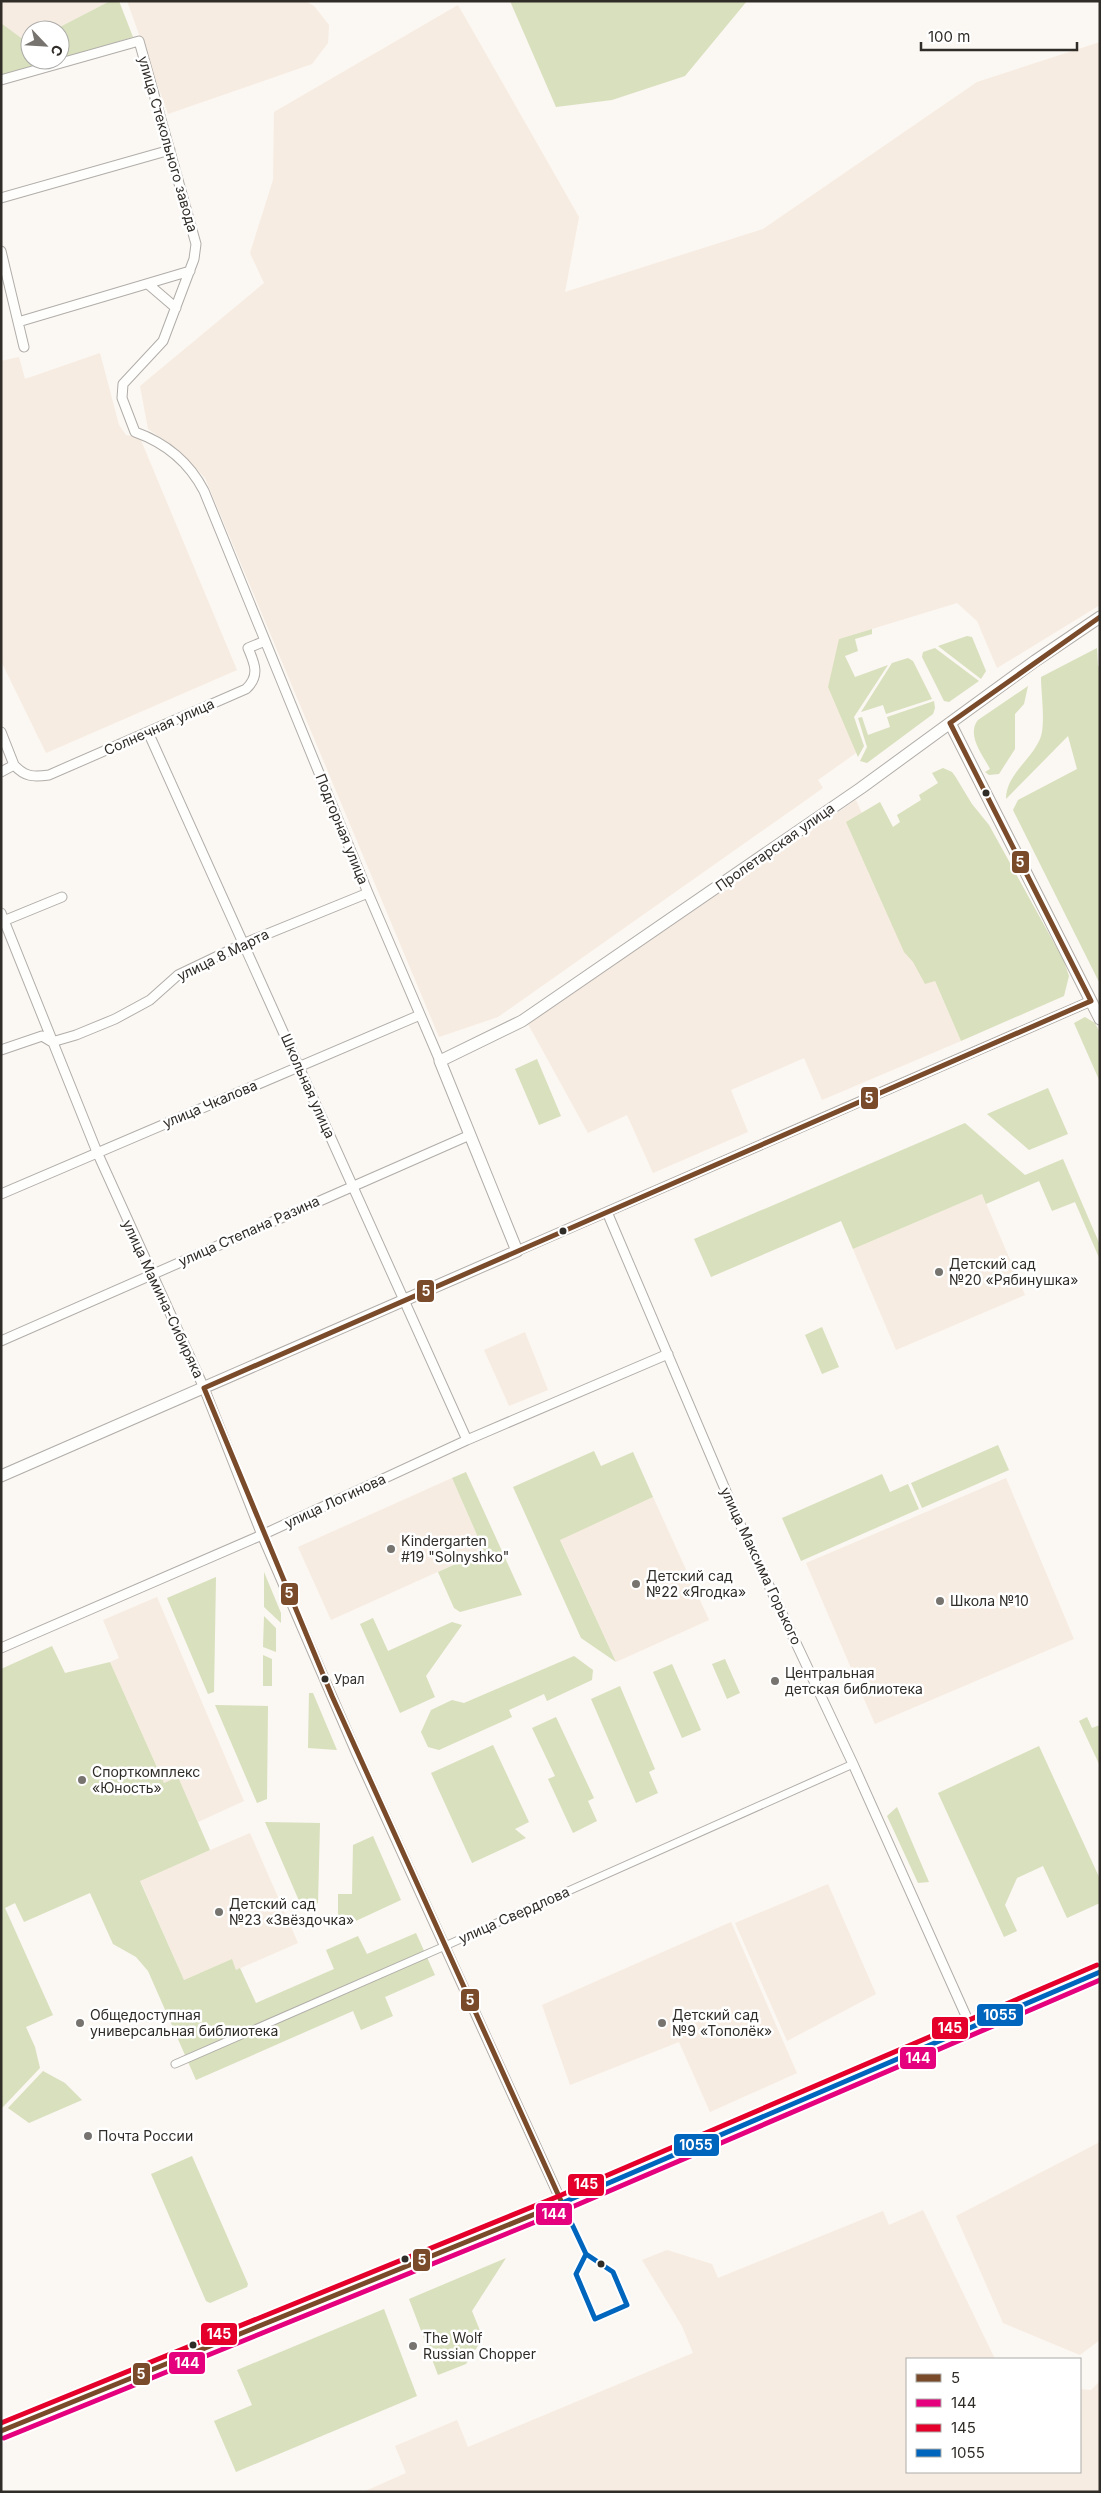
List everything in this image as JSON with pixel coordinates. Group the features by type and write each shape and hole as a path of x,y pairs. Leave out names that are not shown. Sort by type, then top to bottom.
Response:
{"main road":[{"path":"1,2431 562,2203 1100,1972"}],"street":[{"name":"улица Стекольного завода","path":"1,80 138,41 196,244 190,271 163,341 123,384 122,398 135,432"},
{"path":"1,198 170,150"},
{"path":"1,251 24,347"},
{"path":"18,322 190,271"},
{"path":"148,284 176,308"},
{"name":"Подгорная улица","path":"135,432 153,438 174,453 196,477 368,893 440,1060 517,1251"},
{"name":"Пролетарская улица","path":"440,1060 522,1021 854,793 1100,618"},
{"name":"Солнечная улица","path":"14,765 22,773 32,777 49,775 246,689 255,675 255,665 248,648 265,641"},
{"path":"950,723 1100,1019"},
{"path":"1,732 14,765 1,772"},
{"name":"Школьная улица","path":"148,732 245,943 467,1440"},
{"name":"улица 8 Марта","path":"1,1050 42,1036 52,1042 76,1035 116,1019 150,1000 178,974 245,943 368,893"},
{"path":"2,919 62,897"},
{"name":"улица Мамина-Сибиряка","path":"2,919 96,1152 150,1275 204,1388 262,1535 356,1752 562,2203"},
{"path":"1,1476 1090,1001"},
{"name":"улица Чкалова","path":"1,1194 420,1015"},
{"name":"улица Степана Разина","path":"1,1341 470,1135"},
{"name":"улица Максима Горького","path":"607,1212 739,1522 853,1764 971,2027"},
{"name":"улица Логинова","path":"1,1648 262,1535 467,1440 668,1354"},
{"name":"улица Свердлова","path":"175,2064 853,1764"}],"shaded area":[{"path":"1,1 110,1 70,22 70,20 20,20 20,37 1,23"},
{"path":"127,1 305,1 314,6 329,25 328,43 312,64 168,114"},
{"path":"458,5 579,217 565,292 763,229 977,82 1100,42 1100,605 997,668 977,621 957,603 839,639 856,753 818,780 823,788 498,1017 439,1037 205,478 179,450 148,429 140,386 264,283 250,253 273,180 274,112"},
{"path":"100,353 119,425 126,435 140,438 237,670 46,753 1,661 1,361 19,357 25,379"},
{"path":"856,800 961,1041 822,1100 804,1058 731,1090 748,1132 653,1173 627,1115 588,1133 528,1024"},
{"name":"Детский сад №20 «Рябинушка»","path":"982,1194 1025,1295 896,1350 853,1249"},
{"path":"525,1332 548,1390 509,1406 484,1350"},
{"name":"Kindergarten #19 \"Solnyshko\"","path":"452,1478 484,1551 331,1620 298,1547"},
{"name":"Школа №10","path":"1006,1478 1074,1639 875,1724 860,1690 871,1685 865,1670 854,1675 806,1563"},
{"name":"Детский сад №22 «Ягодка»","path":"653,1497 709,1620 616,1662 560,1539"},
{"path":"157,1597 244,1801 198,1822 178,1778 164,1783 110,1662 119,1658 103,1620"},
{"name":"Детский сад №23 «Звёздочка»","path":"250,1833 298,1943 236,1970 232,1960 184,1980 140,1880"},
{"path":"828,1884 876,1994 787,2041 735,1923"},
{"name":"Детский сад №9 «Тополёк»","path":"731,1922 797,2073 710,2112 679,2042 570,2085 542,2005"},
{"path":"1100,2142 1100,2340 1080,2355 1003,2323 956,2216"},
{"path":"923,2210 995,2358 906,2358 906,2473 1081,2473 1081,2389 1091,2390 1100,2381 1100,2492 363,2492 406,2473 395,2446 457,2420 468,2447 693,2353 682,2326 642,2260 667,2250 712,2264 718,2278 883,2211 889,2225"}],"green space":[{"path":"110,1 119,1 133,37 70,56 70,22"},
{"path":"510,1 747,1 685,76 612,100 556,107"},
{"path":"1,23 20,37 20,70 22,70 1,76"},
{"path":"872,629 872,634 855,639 858,651 845,656 855,677 888,665 854,717 864,746 858,757 828,687 839,639"},
{"path":"967,636 972,637 986,671 981,679 938,646"},
{"path":"935,648 979,681 949,702 944,701 922,657 923,652"},
{"path":"1097,648 1098,666 1100,667 1100,984 1013,810 1018,800 1077,769 1068,736 1006,799 1010,782 1036,747 1042,733 1041,677"},
{"path":"908,658 913,661 932,699 886,714 883,705 861,712 892,663"},
{"path":"1028,686 1024,704 1015,714 1015,749 999,774 989,775 985,772 990,769 975,738 975,726 978,720"},
{"path":"934,701 935,708 933,714 867,763 860,761 867,747 858,718 862,717 868,735 890,727 887,717"},
{"path":"943,768 952,772 972,804 989,825 1064,961 1069,976 1064,996 961,1041 935,981 925,984 913,962 904,952 846,822 880,802 893,827 900,822 897,815 921,800 919,795 938,783 932,773"},
{"path":"1085,1017 1095,1023 1100,1033 1100,1082 1074,1023"},
{"path":"537,1059 561,1116 539,1125 515,1069"},
{"path":"1048,1088 1068,1134 1029,1150 987,1114"},
{"path":"965,1123 1025,1175 1063,1159 1100,1245 1100,1260 1075,1202 1052,1211 1039,1181 986,1204 982,1194 853,1249 841,1221 711,1277 694,1239"},
{"path":"822,1327 839,1367 822,1374 805,1335"},
{"path":"998,1445 1009,1470 922,1508 911,1483"},
{"path":"594,1451 601,1466 633,1452 653,1497 560,1540 616,1662 581,1638 513,1487"},
{"path":"466,1472 522,1595 460,1612 454,1608 438,1572 484,1551 452,1478"},
{"path":"882,1474 890,1492 908,1484 919,1509 801,1561 782,1518"},
{"path":"264,1572 281,1613 281,1623 264,1607"},
{"path":"216,1577 214,1692 208,1694 167,1598"},
{"path":"264,1616 276,1628 276,1652 263,1647"},
{"path":"373,1618 388,1651 452,1622 462,1625 426,1676 435,1697 400,1713 360,1624"},
{"path":"52,1646 65,1673 110,1662 164,1783 178,1777 210,1850 140,1881 184,1980 232,1959 236,1970 240,1968 256,2003 334,1969 326,1950 358,1936 367,1954 416,1933 435,1975 385,1997 393,2016 361,2030 353,2011 196,2080 148,1971 136,1957 113,1944 90,1893 24,1922 15,1903 5,1908 53,2015 26,2027 35,2047 40,2068 2,2108 1,1669"},
{"path":"263,1655 272,1659 272,1686 263,1686"},
{"path":"574,1656 593,1670 592,1680 547,1701 544,1694 509,1710 512,1717 439,1750 428,1747 421,1732 431,1710 452,1700 464,1703"},
{"path":"725,1659 740,1693 727,1699 712,1664"},
{"path":"672,1664 701,1730 682,1738 653,1672"},
{"path":"620,1686 655,1769 649,1772 658,1793 636,1803 591,1699"},
{"path":"309,1693 313,1693 337,1750 308,1748"},
{"path":"215,1705 268,1706 267,1799 257,1803"},
{"path":"556,1717 594,1798 588,1801 597,1821 573,1833 548,1779 555,1776 532,1728"},
{"path":"1087,1717 1092,1728 1100,1725 1100,1766 1079,1721"},
{"path":"493,1745 529,1822 515,1829 526,1838 472,1863 431,1773"},
{"path":"1039,1746 1100,1879 1100,1903 1067,1918 1043,1866 1017,1878 1005,1905 1017,1931 1004,1937 938,1793"},
{"path":"897,1807 929,1882 918,1883 887,1816"},
{"path":"265,1822 320,1823 318,1903 303,1910"},
{"path":"373,1836 401,1900 345,1926 338,1922 338,1894 352,1894 353,1845"},
{"path":"43,2071 65,2083 82,2100 29,2123 8,2108"},
{"path":"192,2156 248,2284 247,2287 210,2303 206,2301 151,2174"},
{"path":"506,2258 472,2311 483,2338 466,2364 438,2375 409,2299"},
{"path":"384,2309 417,2396 236,2472 214,2421 252,2405 237,2370"}],"transit line":[{"name":"5","path":"950,723 1100,617"},
{"name":"5","path":"950,723 1091,1001"},
{"name":"5","path":"204,1388 1091,1001"},
{"name":"5","path":"204,1388 332,1696 562,2203"},
{"name":"145","path":"1,2423 559,2196 1097,1965"},
{"name":"1055","path":"562,2203 1100,1972"},
{"name":"144","path":"4,2438 565,2210 1100,1980"},
{"name":"5","path":"1,2431 562,2203"},
{"name":"1055","path":"562,2203 586,2254"},
{"name":"1055","path":"586,2254 613,2272 627,2305 595,2319 576,2274 586,2254"}],"place":[{"name":"Детский сад №20 «Рябинушка»","path":"939,1272"},
{"name":"Kindergarten #19 \"Solnyshko\"","path":"391,1549"},
{"name":"Детский сад №22 «Ягодка»","path":"636,1584"},
{"name":"Школа №10","path":"940,1601"},
{"name":"Урал","path":"325,1679"},
{"name":"Центральная детская библиотека","path":"775,1681"},
{"name":"Спорткомплекс «Юность»","path":"82,1780"},
{"name":"Детский сад №23 «Звёздочка»","path":"219,1912"},
{"name":"Общедоступная универсальная библиотека","path":"80,2023"},
{"name":"Детский сад №9 «Тополёк»","path":"662,2023"},
{"name":"Почта России","path":"88,2136"},
{"name":"The Wolf Russian Chopper","path":"413,2346"}]}
